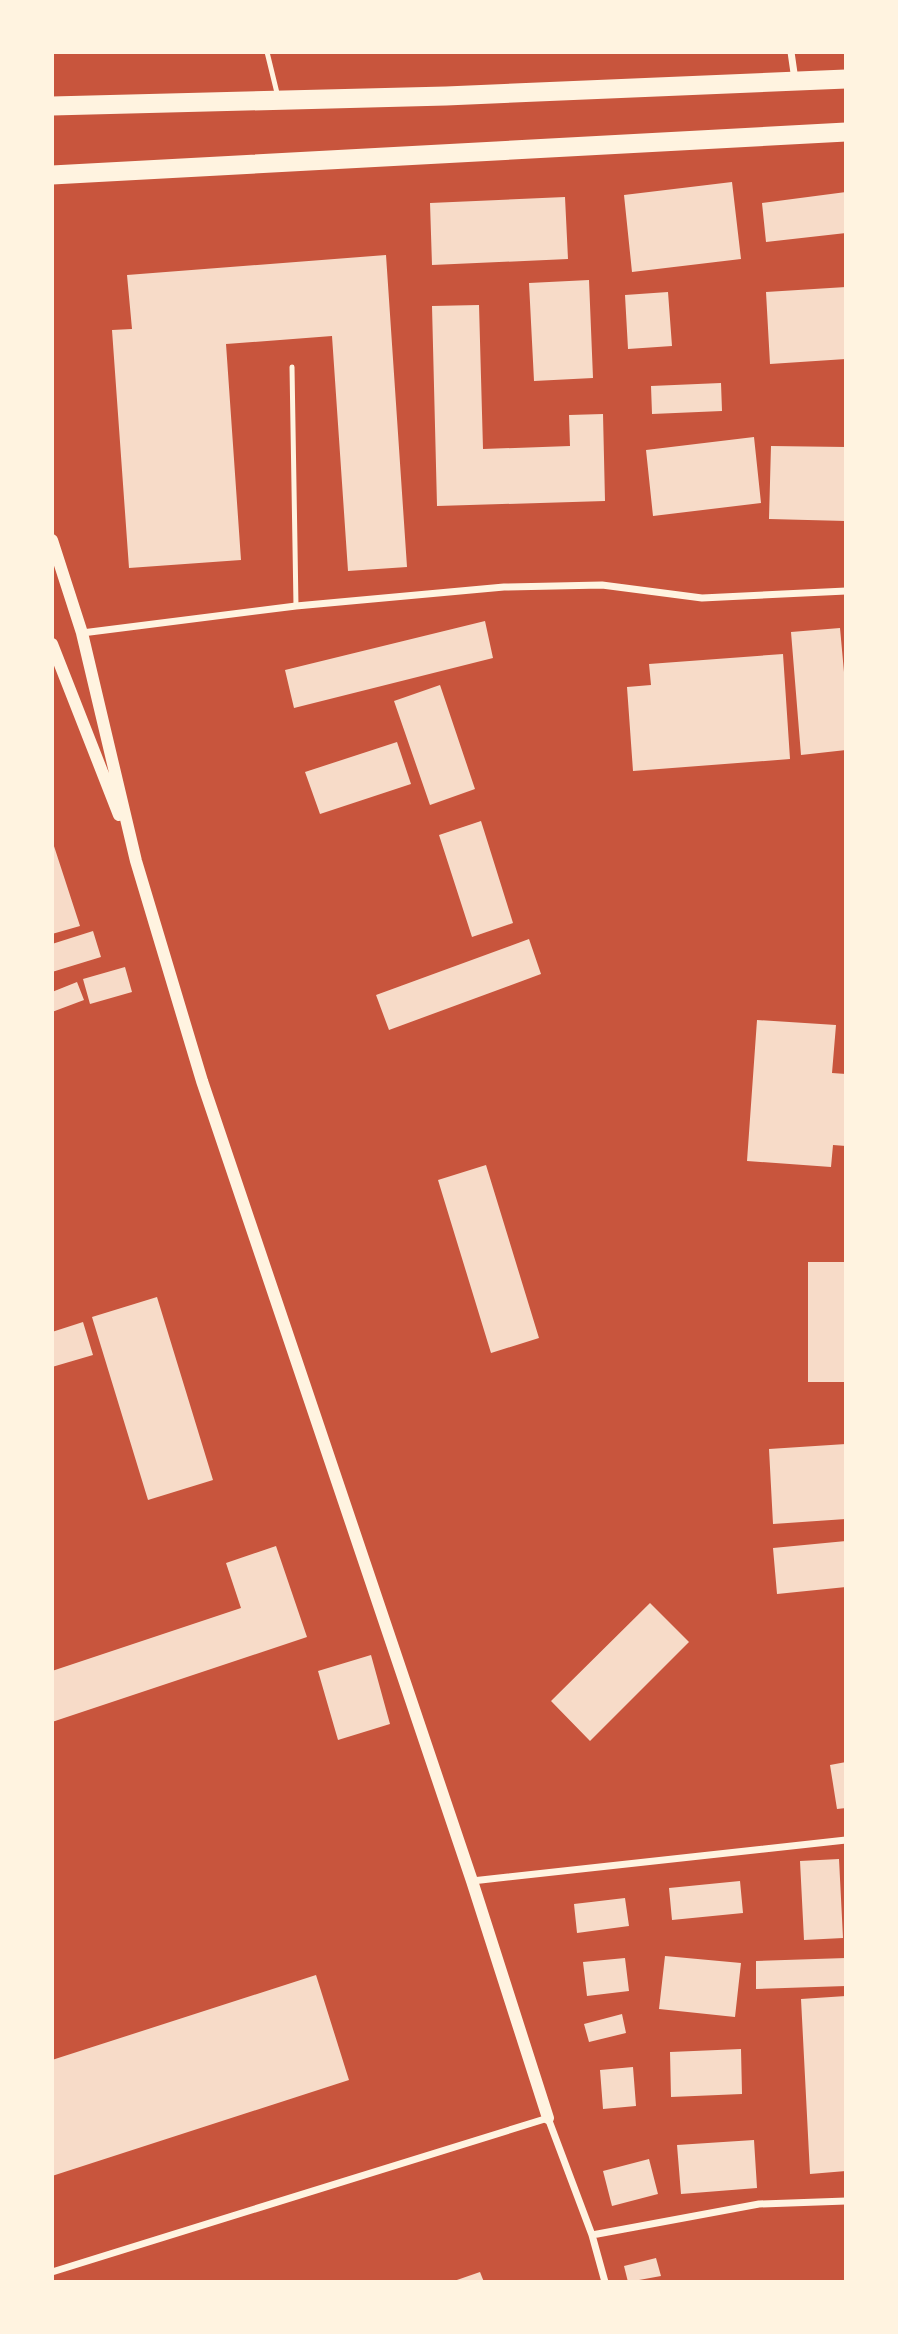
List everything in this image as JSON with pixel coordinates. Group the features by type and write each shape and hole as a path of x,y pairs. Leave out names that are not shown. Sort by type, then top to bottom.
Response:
{"highway":[{"path":"52,106 845,79"},
{"path":"52,175 845,132"}],"street":[{"path":"791,52 795,81"},
{"path":"52,540 82,633 136,861 202,1081 472,1881 548,2118 593,2235 605,2281"},
{"path":"82,633 296,606 504,587 602,585 702,598 845,591"},
{"path":"52,644 136,861"},
{"path":"472,1881 845,1840"},
{"path":"52,2272 548,2118"},
{"path":"593,2235 759,2204 845,2201"}],"lane":[{"path":"267,52 279,100"},
{"path":"292,367 296,606"}],"building":[{"path":"732,182 741,259 632,272 624,195"},
{"path":"846,192 846,233 766,242 762,203"},
{"path":"565,197 568,259 432,265 430,203"},
{"path":"386,255 407,567 348,571 332,336 226,344 241,560 129,568 112,330 132,329 127,275"},
{"path":"589,280 593,378 534,381 529,283"},
{"path":"846,287 846,359 770,364 766,292"},
{"path":"668,292 672,346 628,349 625,295"},
{"path":"479,305 483,449 570,446 569,415 603,414 605,501 437,506 432,306"},
{"path":"721,383 722,411 652,414 651,386"},
{"path":"754,437 761,503 653,516 646,450"},
{"path":"771,446 846,447 846,521 769,519"},
{"path":"485,621 493,658 294,708 285,670"},
{"path":"840,628 846,694 846,750 801,755 791,632"},
{"path":"783,654 790,759 633,771 627,687 651,685 649,664"},
{"path":"440,685 475,789 430,805 394,701"},
{"path":"397,742 411,784 320,814 305,772"},
{"path":"481,821 513,923 472,937 439,835"},
{"path":"52,840 80,926 52,934"},
{"path":"93,931 101,957 52,972 52,944"},
{"path":"529,939 541,974 389,1030 376,995"},
{"path":"125,967 132,992 90,1004 83,979"},
{"path":"77,982 84,1000 52,1012 52,992"},
{"path":"757,1020 836,1025 832,1073 846,1074 846,1146 833,1145 831,1167 747,1161"},
{"path":"486,1165 539,1338 491,1353 438,1180"},
{"path":"808,1262 846,1262 846,1382 808,1382"},
{"path":"157,1297 213,1480 148,1500 92,1317"},
{"path":"83,1322 93,1355 52,1367 52,1332"},
{"path":"846,1444 846,1519 773,1524 769,1449"},
{"path":"846,1541 846,1587 777,1594 773,1548"},
{"path":"276,1546 307,1637 52,1722 52,1671 241,1608 226,1563"},
{"path":"650,1603 689,1642 590,1741 551,1701"},
{"path":"371,1655 390,1724 338,1740 318,1671"},
{"path":"846,1762 846,1808 837,1809 830,1765"},
{"path":"839,1859 843,1938 804,1940 800,1861"},
{"path":"740,1881 743,1913 672,1920 669,1888"},
{"path":"625,1898 629,1926 577,1933 574,1904"},
{"path":"665,1956 741,1963 735,2017 659,2009"},
{"path":"625,1958 629,1991 587,1996 583,1962"},
{"path":"846,1958 846,1986 756,1989 756,1961"},
{"path":"316,1975 349,2080 52,2176 52,2060"},
{"path":"846,1996 846,2171 810,2174 801,1999"},
{"path":"622,2014 626,2033 589,2042 584,2024"},
{"path":"741,2049 742,2094 671,2097 670,2052"},
{"path":"633,2067 636,2106 603,2109 600,2070"},
{"path":"754,2140 757,2188 681,2194 677,2145"},
{"path":"649,2159 658,2194 612,2206 603,2171"},
{"path":"656,2258 661,2276 628,2282 624,2266"},
{"path":"480,2272 484,2282 454,2282 454,2281"}]}
